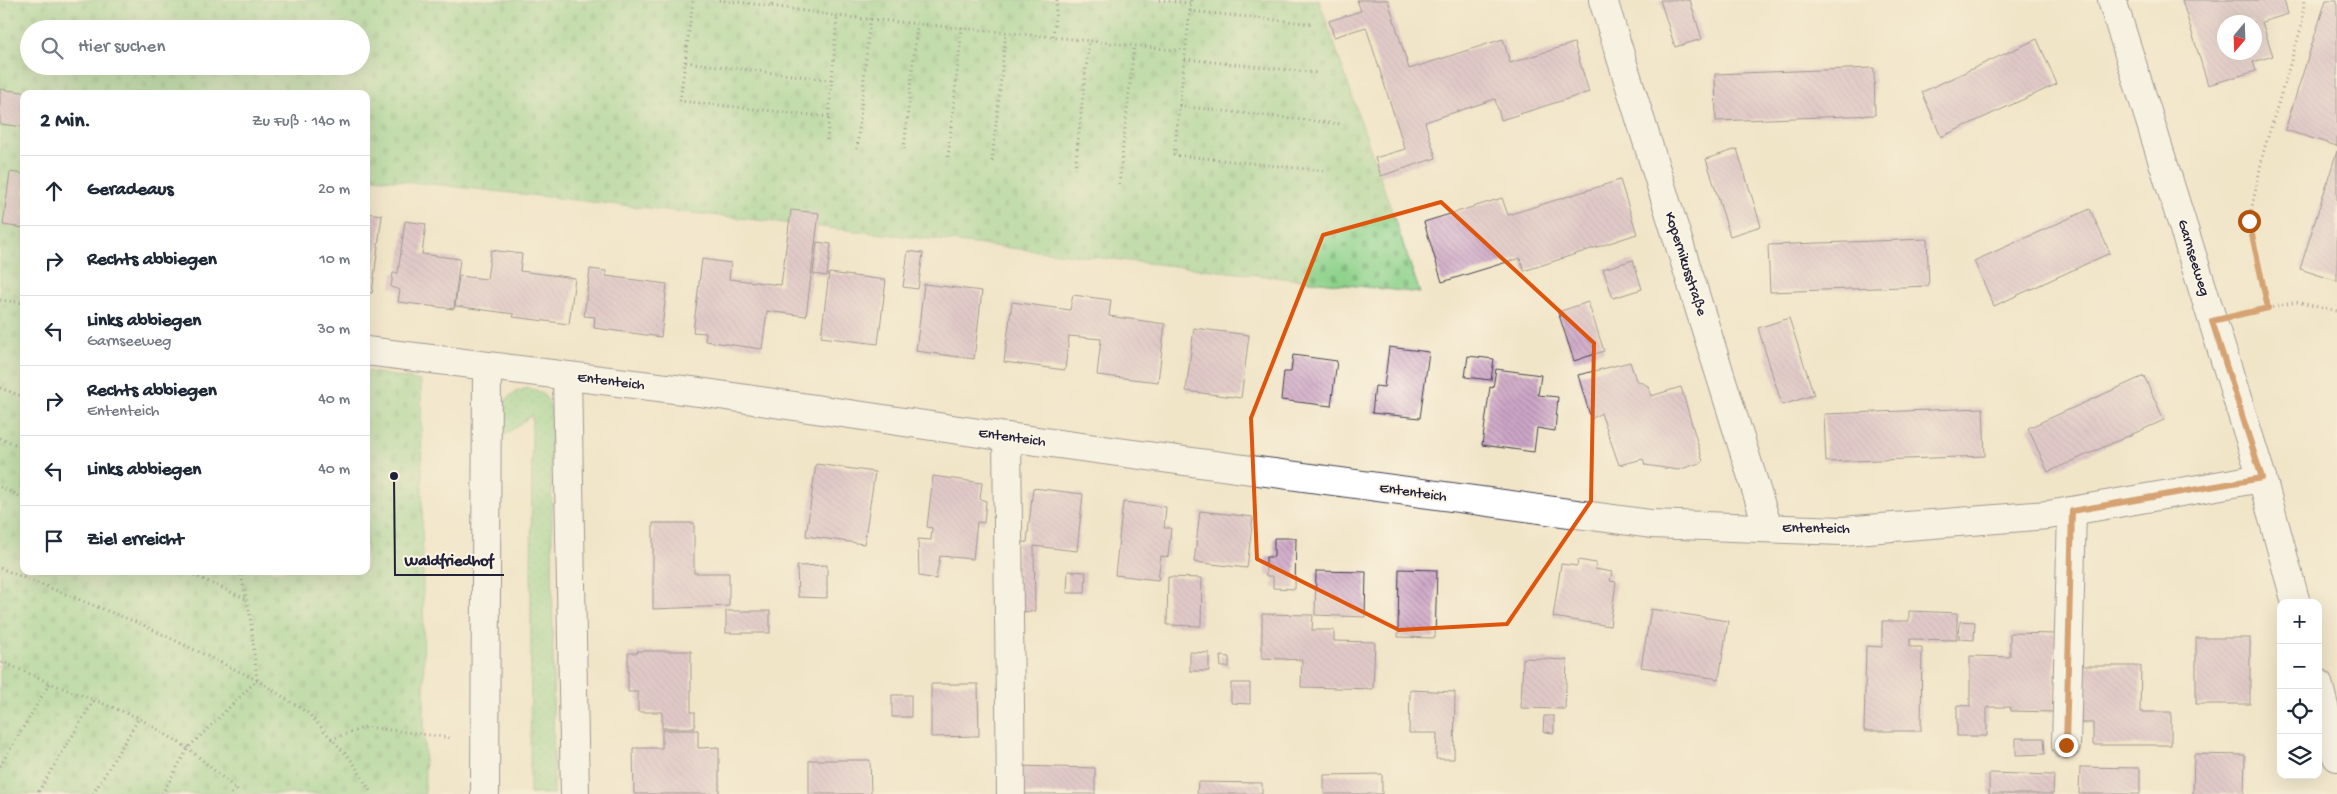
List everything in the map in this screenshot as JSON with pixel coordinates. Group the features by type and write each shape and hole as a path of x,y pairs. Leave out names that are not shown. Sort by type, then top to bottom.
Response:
{"street":[{"name":"Kopernikusstraße","path":"1603,0 1768,528"},
{"name":"Garnseeweg","path":"2112,0 2262,478 2295,599"},
{"name":"Ententeich","path":"370,351 699,392 1007,437 1651,524 1842,531 2038,516 2262,478"},
{"path":"485,794 487,366"},
{"name":"Ententeich","path":"567,376 575,794"},
{"path":"1007,437 1011,794"},
{"path":"2066,745 2072,511"},
{"path":"2320,689 2337,757"}],"path":[{"path":"693,0 680,101 829,117"},
{"path":"719,0 837,16 962,27 1185,51"},
{"path":"772,0 772,6"},
{"path":"1053,37 1057,0"},
{"path":"1159,0 1191,2 1174,155 1326,171"},
{"path":"2268,308 2249,221 2264,150 2302,26 2304,0"},
{"path":"1190,11 1314,24"},
{"path":"827,140 837,16"},
{"path":"857,149 870,18"},
{"path":"904,149 917,24"},
{"path":"948,157 962,27"},
{"path":"992,161 1006,32"},
{"path":"1075,169 1089,41"},
{"path":"1119,184 1134,46"},
{"path":"1184,59 1318,73"},
{"path":"686,62 832,80"},
{"path":"1179,106 1341,124"},
{"path":"0,300 20,302"},
{"path":"2212,321 2296,302 2337,311"},
{"path":"0,388 20,396"},
{"path":"0,438 20,446"},
{"path":"0,487 20,496"},
{"path":"0,568 143,625 256,680 308,713 352,760 372,794"},
{"path":"195,575 246,599"},
{"path":"241,575 246,599 256,680"},
{"path":"0,668 2,661 50,683 139,718 188,748 240,794"},
{"path":"162,794 188,748 256,680"},
{"path":"0,766 50,683"},
{"path":"37,794 94,700"},
{"path":"93,794 139,718"},
{"path":"331,739 366,727 486,742"},
{"path":"231,794 235,788"}],"highlighted area":[{"path":"1441,202 1594,343 1591,501 1507,624 1399,630 1257,559 1251,418 1323,235"}],"green space":[{"path":"0,0 1319,0 1420,293 370,177 370,90 20,90 20,575 370,575 370,372 421,381 425,794 0,794"},
{"path":"530,388 544,396 551,410 554,794 530,794 532,415 500,439 502,412 507,399 520,390"}],"building":[{"path":"1357,0 1388,0 1409,69 1503,39 1510,63 1574,43 1589,92 1501,120 1495,99 1425,122 1436,158 1381,176 1375,158 1405,149 1366,27 1334,37 1329,21 1361,11"},
{"path":"1660,0 1690,0 1702,39 1675,47"},
{"path":"2182,0 2284,0 2288,14 2262,22 2262,15 2217,15 2217,60 2260,60 2253,62 2256,71 2208,85"},
{"path":"2326,0 2337,0 2337,146 2285,130"},
{"path":"2262,22 2273,56 2262,59"},
{"path":"2037,39 2057,84 1941,137 1922,92"},
{"path":"1874,68 1875,115 1716,121 1715,74"},
{"path":"0,89 20,92 20,126 0,124"},
{"path":"1737,149 1761,226 1730,236 1706,159"},
{"path":"2337,151 2337,281 2300,269"},
{"path":"10,172 20,173 20,227 3,225"},
{"path":"1620,180 1637,234 1524,271 1520,258 1442,282 1424,222 1502,198 1508,215"},
{"path":"2090,209 2110,253 1994,306 1974,261"},
{"path":"791,210 819,213 806,316 767,311 762,349 705,341 706,333 693,332 702,259 731,263 729,279 781,285"},
{"path":"370,214 382,215 372,293 370,293"},
{"path":"405,221 426,224 422,254 460,259 454,309 398,302 400,290 391,287 393,273 398,273"},
{"path":"1927,239 1929,286 1770,292 1768,245"},
{"path":"817,242 831,244 827,276 813,274"},
{"path":"491,250 522,254 520,271 575,278 569,324 513,317 514,314 455,306 459,276 487,279"},
{"path":"908,251 923,253 918,289 903,287"},
{"path":"1633,260 1642,289 1613,298 1603,269"},
{"path":"590,269 606,271 606,276 667,284 661,337 594,328 595,317 584,316"},
{"path":"829,273 886,280 878,344 821,337"},
{"path":"924,284 982,291 974,359 916,351"},
{"path":"1073,295 1111,300 1109,316 1165,324 1158,382 1097,375 1101,339 1069,336 1065,370 1004,362 1012,302 1070,310"},
{"path":"1588,302 1604,351 1574,361 1558,312"},
{"path":"1789,318 1814,395 1782,405 1758,328"},
{"path":"1194,328 1249,335 1241,398 1186,391"},
{"path":"1389,347 1429,352 1420,418 1372,413 1375,386 1384,387"},
{"path":"1293,355 1337,361 1331,406 1281,400 1284,372 1291,372"},
{"path":"1468,356 1494,359 1491,380 1465,377"},
{"path":"1630,362 1636,380 1648,386 1651,396 1681,387 1703,462 1678,470 1645,465 1643,459 1619,465 1601,413 1591,419 1578,375"},
{"path":"1496,369 1541,375 1538,395 1558,397 1555,431 1537,428 1534,452 1482,445 1490,387 1493,388"},
{"path":"2144,376 2164,420 2048,472 2028,428"},
{"path":"1983,408 1985,456 1826,462 1824,414"},
{"path":"816,464 875,472 864,544 806,536"},
{"path":"933,476 982,483 980,499 986,501 984,523 977,522 973,559 940,556 936,579 919,576 918,539 931,540 932,528 927,527"},
{"path":"1033,488 1083,494 1077,551 1034,546 1035,611 1019,612 1017,543 1027,542"},
{"path":"1123,502 1166,507 1164,528 1171,528 1168,557 1161,556 1158,580 1115,575"},
{"path":"1200,511 1253,517 1247,568 1194,562"},
{"path":"653,523 694,523 694,573 729,573 729,606 653,609"},
{"path":"1274,538 1296,538 1295,589 1273,588 1273,576 1266,576 1266,557 1274,557"},
{"path":"1578,560 1596,563 1595,569 1612,572 1610,581 1616,582 1610,626 1553,617 1561,564 1577,566"},
{"path":"827,565 827,598 798,597 797,566"},
{"path":"1399,569 1437,570 1435,638 1398,637"},
{"path":"1068,571 1086,572 1085,593 1067,593"},
{"path":"1316,571 1366,572 1365,617 1315,615"},
{"path":"1168,577 1202,578 1201,626 1167,625"},
{"path":"1651,609 1728,621 1719,679 1641,667"},
{"path":"726,611 770,611 770,633 726,633"},
{"path":"1909,611 1957,613 1957,640 1910,639 1910,647 1922,647 1921,731 1864,731 1866,646 1882,647 1882,621 1909,621"},
{"path":"1262,614 1313,615 1312,630 1334,630 1334,641 1375,642 1373,689 1301,687 1302,660 1262,658"},
{"path":"1960,621 1975,622 1974,640 1959,639"},
{"path":"2010,633 2055,634 2054,712 2011,711 2010,707 1987,707 1987,736 1957,736 1957,705 1970,706 1970,656 2010,657"},
{"path":"2196,638 2250,638 2250,704 2196,704"},
{"path":"637,651 691,651 691,712 695,712 695,728 662,728 662,712 638,712 638,692 628,692 628,653 638,653"},
{"path":"1190,652 1209,653 1209,671 1190,671"},
{"path":"1220,656 1229,657 1229,667 1221,667"},
{"path":"1523,658 1567,660 1565,709 1521,708"},
{"path":"2081,666 2141,666 2140,712 2171,712 2171,745 2093,745 2093,723 2081,723"},
{"path":"1231,683 1250,683 1250,704 1231,703"},
{"path":"931,684 978,684 979,736 931,737"},
{"path":"1410,690 1455,692 1454,759 1436,759 1437,733 1409,733"},
{"path":"892,695 911,695 911,717 892,717"},
{"path":"1544,716 1554,716 1554,733 1543,732"},
{"path":"662,730 698,730 698,748 719,747 719,794 634,794 633,748 662,748"},
{"path":"2016,738 2044,738 2045,754 2016,755"},
{"path":"2194,754 2245,755 2244,794 2193,794"},
{"path":"809,760 870,760 871,794 809,794"},
{"path":"1018,766 1095,768 1095,794 1018,794"},
{"path":"2080,767 2140,768 2140,794 2079,794"},
{"path":"1989,773 2054,775 2053,794 1989,794"},
{"path":"1382,774 1382,794 1324,794 1324,775"},
{"path":"1198,782 1262,783 1262,794 1197,794"}],"place":[{"name":"Waldfriedhof","path":"394,476"}],"route":[{"path":"2066,745 2072,511 2262,478 2212,321 2268,308 2249,221"}]}
